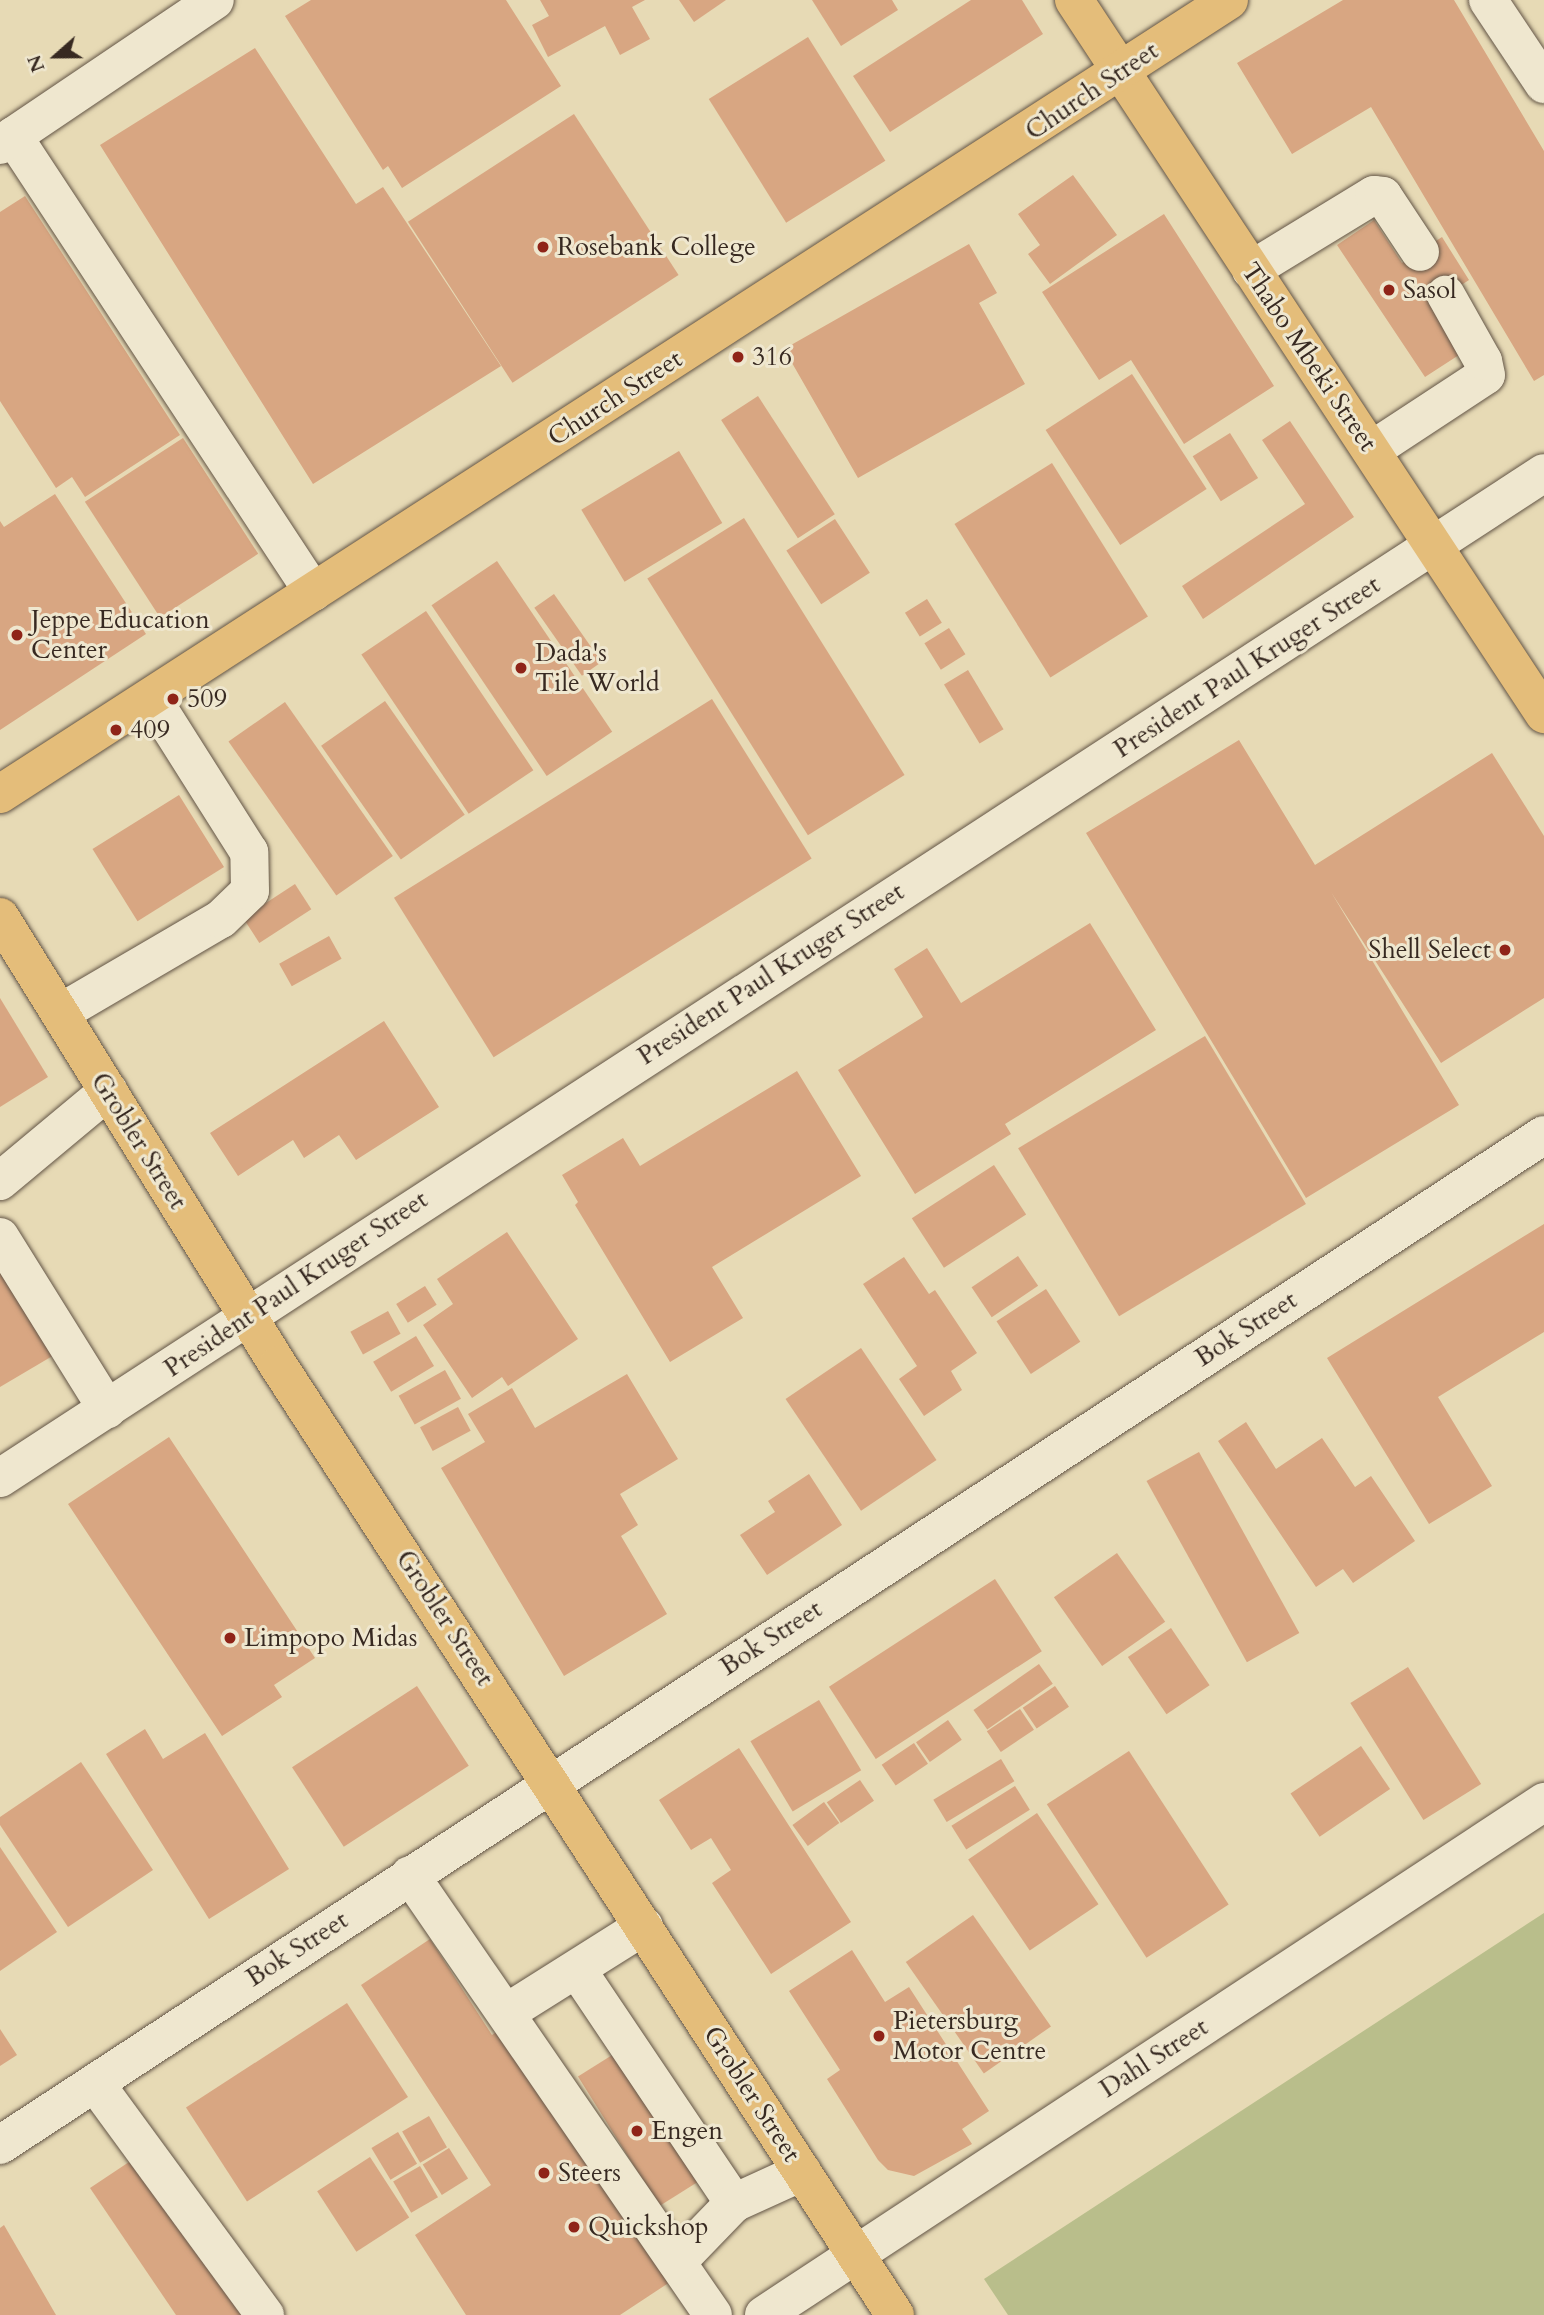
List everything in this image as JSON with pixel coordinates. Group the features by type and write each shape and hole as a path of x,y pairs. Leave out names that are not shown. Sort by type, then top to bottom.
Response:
{"main road":[{"name":"Thabo Mbeki Street","path":"1074,0 1251,270 1436,544 1544,714"},
{"name":"Church Street","path":"0,794 1229,0"},
{"name":"Grobler Street","path":"0,917 247,1316 553,1782 895,2315"}],"street":[{"path":"215,0 6,141 313,592"},
{"path":"1488,0 1544,84"},
{"path":"1251,270 1374,195 1383,196 1420,252"},
{"path":"1372,450 1486,375 1483,361 1446,295"},
{"name":"President Paul Kruger Street","path":"0,1478 1544,473"},
{"path":"60,1013 221,919 250,891 249,852 151,697"},
{"path":"0,1181 108,1091"},
{"name":"Bok Street","path":"0,2145 1544,1135"},
{"path":"0,1237 107,1409"},
{"name":"Dahl Street","path":"764,2315 1544,1802"},
{"path":"410,1875 713,2315"},
{"path":"506,2013 578,1971 644,1926"},
{"path":"578,1971 734,2203"},
{"path":"94,2083 265,2315"},
{"path":"677,2262 734,2203 802,2172"}],"green space":[{"path":"1544,1913 1544,2315 1008,2315 984,2279"}],"building":[{"path":"311,0 506,0 561,86 402,188 388,166 383,170 285,16"},
{"path":"540,0 645,0 632,7 650,39 620,55 605,26 548,57 532,25 549,16"},
{"path":"679,0 726,0 694,22"},
{"path":"812,0 892,0 898,10 841,46"},
{"path":"971,0 1022,0 1043,34 890,132 853,76"},
{"path":"1343,0 1454,0 1544,151 1544,375 1534,381 1371,107 1292,154 1237,63"},
{"path":"808,37 885,161 786,223 709,99"},
{"path":"255,48 356,204 383,187 501,366 313,484 100,145"},
{"name":"Rosebank College","path":"574,114 679,275 513,383 408,222"},
{"path":"1073,175 1117,235 1050,284 1028,254 1040,245 1018,214"},
{"path":"25,196 180,435 85,497 72,477 56,488 0,401 0,212"},
{"path":"1164,214 1274,386 1184,444 1131,360 1099,380 1042,292"},
{"path":"1374,220 1402,263 1442,237 1469,280 1446,295 1462,353 1425,377 1337,245"},
{"path":"969,244 997,293 979,303 1025,384 858,478 784,349"},
{"path":"1132,374 1207,489 1120,545 1046,430"},
{"path":"758,396 835,514 798,538 721,420"},
{"path":"1290,421 1354,517 1203,619 1182,586 1305,504 1262,440"},
{"path":"1230,433 1258,478 1221,501 1193,456"},
{"path":"183,438 258,554 160,617 85,502"},
{"path":"679,451 722,523 625,582 581,510"},
{"path":"1052,463 1148,616 1050,677 954,524"},
{"path":"55,494 146,634 0,730 0,521 4,527"},
{"path":"744,518 905,775 808,835 647,578"},
{"path":"835,519 870,573 821,604 786,551"},
{"name":"Dada's Tile World","path":"497,561 612,732 547,776 432,605"},
{"path":"554,594 602,662 582,676 534,608"},
{"path":"927,599 942,623 920,637 905,613"},
{"path":"426,611 533,770 469,814 361,655"},
{"path":"949,628 965,654 941,670 924,643"},
{"path":"968,670 1004,729 980,744 944,684"},
{"path":"712,699 812,858 494,1057 394,898"},
{"path":"385,701 465,815 401,860 321,746"},
{"path":"285,702 393,856 336,896 228,742"},
{"path":"1239,740 1315,865 1492,753 1544,836 1544,998 1441,1063 1331,892 1459,1105 1306,1198 1086,833"},
{"path":"179,795 224,867 138,921 92,849"},
{"path":"295,884 311,909 259,943 243,918"},
{"path":"1090,923 1156,1030 1005,1124 1011,1134 915,1194 838,1070 923,1017 894,969 927,948 961,1003"},
{"path":"329,936 342,959 292,986 279,964"},
{"path":"0,998 48,1077 0,1107"},
{"path":"384,1021 439,1107 356,1160 339,1135 304,1158 293,1140 238,1176 210,1133"},
{"path":"1205,1036 1306,1204 1119,1316 1018,1148"},
{"path":"797,1071 861,1176 712,1267 743,1318 670,1362 575,1205 578,1202 562,1175 623,1138 640,1166"},
{"path":"994,1165 1026,1214 944,1268 912,1218"},
{"path":"1544,1224 1544,1332 1438,1397 1492,1486 1429,1524 1327,1358"},
{"path":"507,1232 578,1339 508,1386 502,1377 472,1398 423,1325 453,1304 437,1279"},
{"path":"0,1236 66,1348 0,1387"},
{"path":"1018,1256 1038,1286 992,1317 972,1287"},
{"path":"904,1257 929,1294 935,1290 977,1353 951,1371 962,1390 924,1416 899,1379 917,1366 863,1284"},
{"path":"425,1286 437,1305 408,1323 396,1304"},
{"path":"1046,1289 1080,1342 1031,1374 997,1321"},
{"path":"388,1311 401,1334 363,1355 350,1332"},
{"path":"416,1336 434,1366 391,1392 373,1362"},
{"path":"861,1348 936,1460 861,1511 786,1399"},
{"path":"445,1370 461,1399 415,1425 399,1396"},
{"path":"627,1374 678,1459 620,1494 638,1525 621,1536 667,1614 564,1676 441,1468 485,1442 468,1414 512,1388 535,1428"},
{"path":"458,1407 471,1431 433,1451 420,1427"},
{"path":"1246,1422 1276,1469 1322,1438 1355,1487 1371,1476 1415,1541 1353,1583 1343,1569 1316,1587 1218,1441"},
{"path":"169,1437 315,1658 274,1685 282,1697 222,1736 68,1504"},
{"path":"1199,1452 1299,1633 1247,1662 1147,1481"},
{"path":"809,1474 842,1525 767,1575 740,1535 775,1512 768,1501"},
{"path":"1117,1553 1165,1622 1102,1666 1054,1597"},
{"path":"995,1579 1042,1651 876,1759 829,1687"},
{"path":"1171,1628 1210,1685 1166,1714 1128,1657"},
{"path":"1039,1664 1053,1684 987,1730 973,1710"},
{"path":"1408,1667 1481,1784 1423,1820 1350,1703"},
{"path":"417,1686 469,1766 344,1847 292,1767"},
{"path":"1055,1686 1069,1707 1037,1729 1023,1708"},
{"path":"819,1700 861,1770 793,1811 750,1741"},
{"path":"1020,1709 1034,1730 1001,1752 987,1731"},
{"path":"948,1720 962,1740 930,1762 916,1742"},
{"path":"145,1729 163,1759 205,1733 289,1869 209,1919 106,1754"},
{"path":"914,1743 928,1764 896,1786 882,1765"},
{"path":"1361,1746 1390,1789 1320,1837 1291,1794"},
{"path":"739,1748 851,1922 771,1974 712,1883 731,1870 711,1838 691,1850 659,1800"},
{"path":"1129,1751 1229,1904 1146,1958 1047,1804"},
{"path":"1001,1759 1014,1781 947,1822 933,1800"},
{"path":"81,1762 153,1870 68,1927 0,1825 0,1817"},
{"path":"860,1780 874,1801 841,1823 827,1802"},
{"path":"1015,1786 1030,1810 966,1849 951,1826"},
{"path":"824,1802 839,1823 808,1846 792,1825"},
{"path":"1037,1813 1099,1904 1030,1951 968,1859"},
{"path":"0,1847 57,1932 0,1971"},
{"path":"973,1915 1051,2026 984,2073 906,1962"},
{"path":"430,1939 492,2035 504,2027 670,2282 620,2315 466,2315 415,2235 491,2185 361,1985"},
{"name":"Pietersburg Motor Centre","path":"852,1950 885,2002 909,1987 989,2111 962,2129 972,2144 914,2176 888,2170 878,2160 827,2079 840,2070 789,1991"},
{"path":"347,2003 408,2097 247,2202 186,2108"},
{"path":"0,2029 17,2055 0,2066"},
{"path":"617,2052 698,2182 659,2206 578,2076"},
{"path":"429,2116 447,2147 420,2163 402,2132"},
{"path":"398,2132 417,2164 390,2180 371,2148"},
{"path":"449,2148 468,2179 442,2195 423,2164"},
{"path":"141,2154 249,2315 176,2315 90,2188"},
{"path":"370,2157 409,2217 356,2252 317,2191"},
{"path":"420,2166 438,2197 411,2213 393,2182"},
{"path":"4,2225 56,2315 0,2315 0,2228"}],"place":[{"name":"Rosebank College","path":"543,247"},
{"name":"Sasol","path":"1389,290"},
{"name":"316","path":"738,357"},
{"name":"Jeppe Education Center","path":"17,635"},
{"name":"Dada's Tile World","path":"521,668"},
{"name":"509","path":"173,699"},
{"name":"409","path":"116,730"},
{"name":"Shell Select","path":"1505,950"},
{"name":"Limpopo Midas","path":"230,1638"},
{"name":"Pietersburg Motor Centre","path":"879,2036"},
{"name":"Engen","path":"637,2131"},
{"name":"Steers","path":"544,2173"},
{"name":"Quickshop","path":"574,2227"}]}
